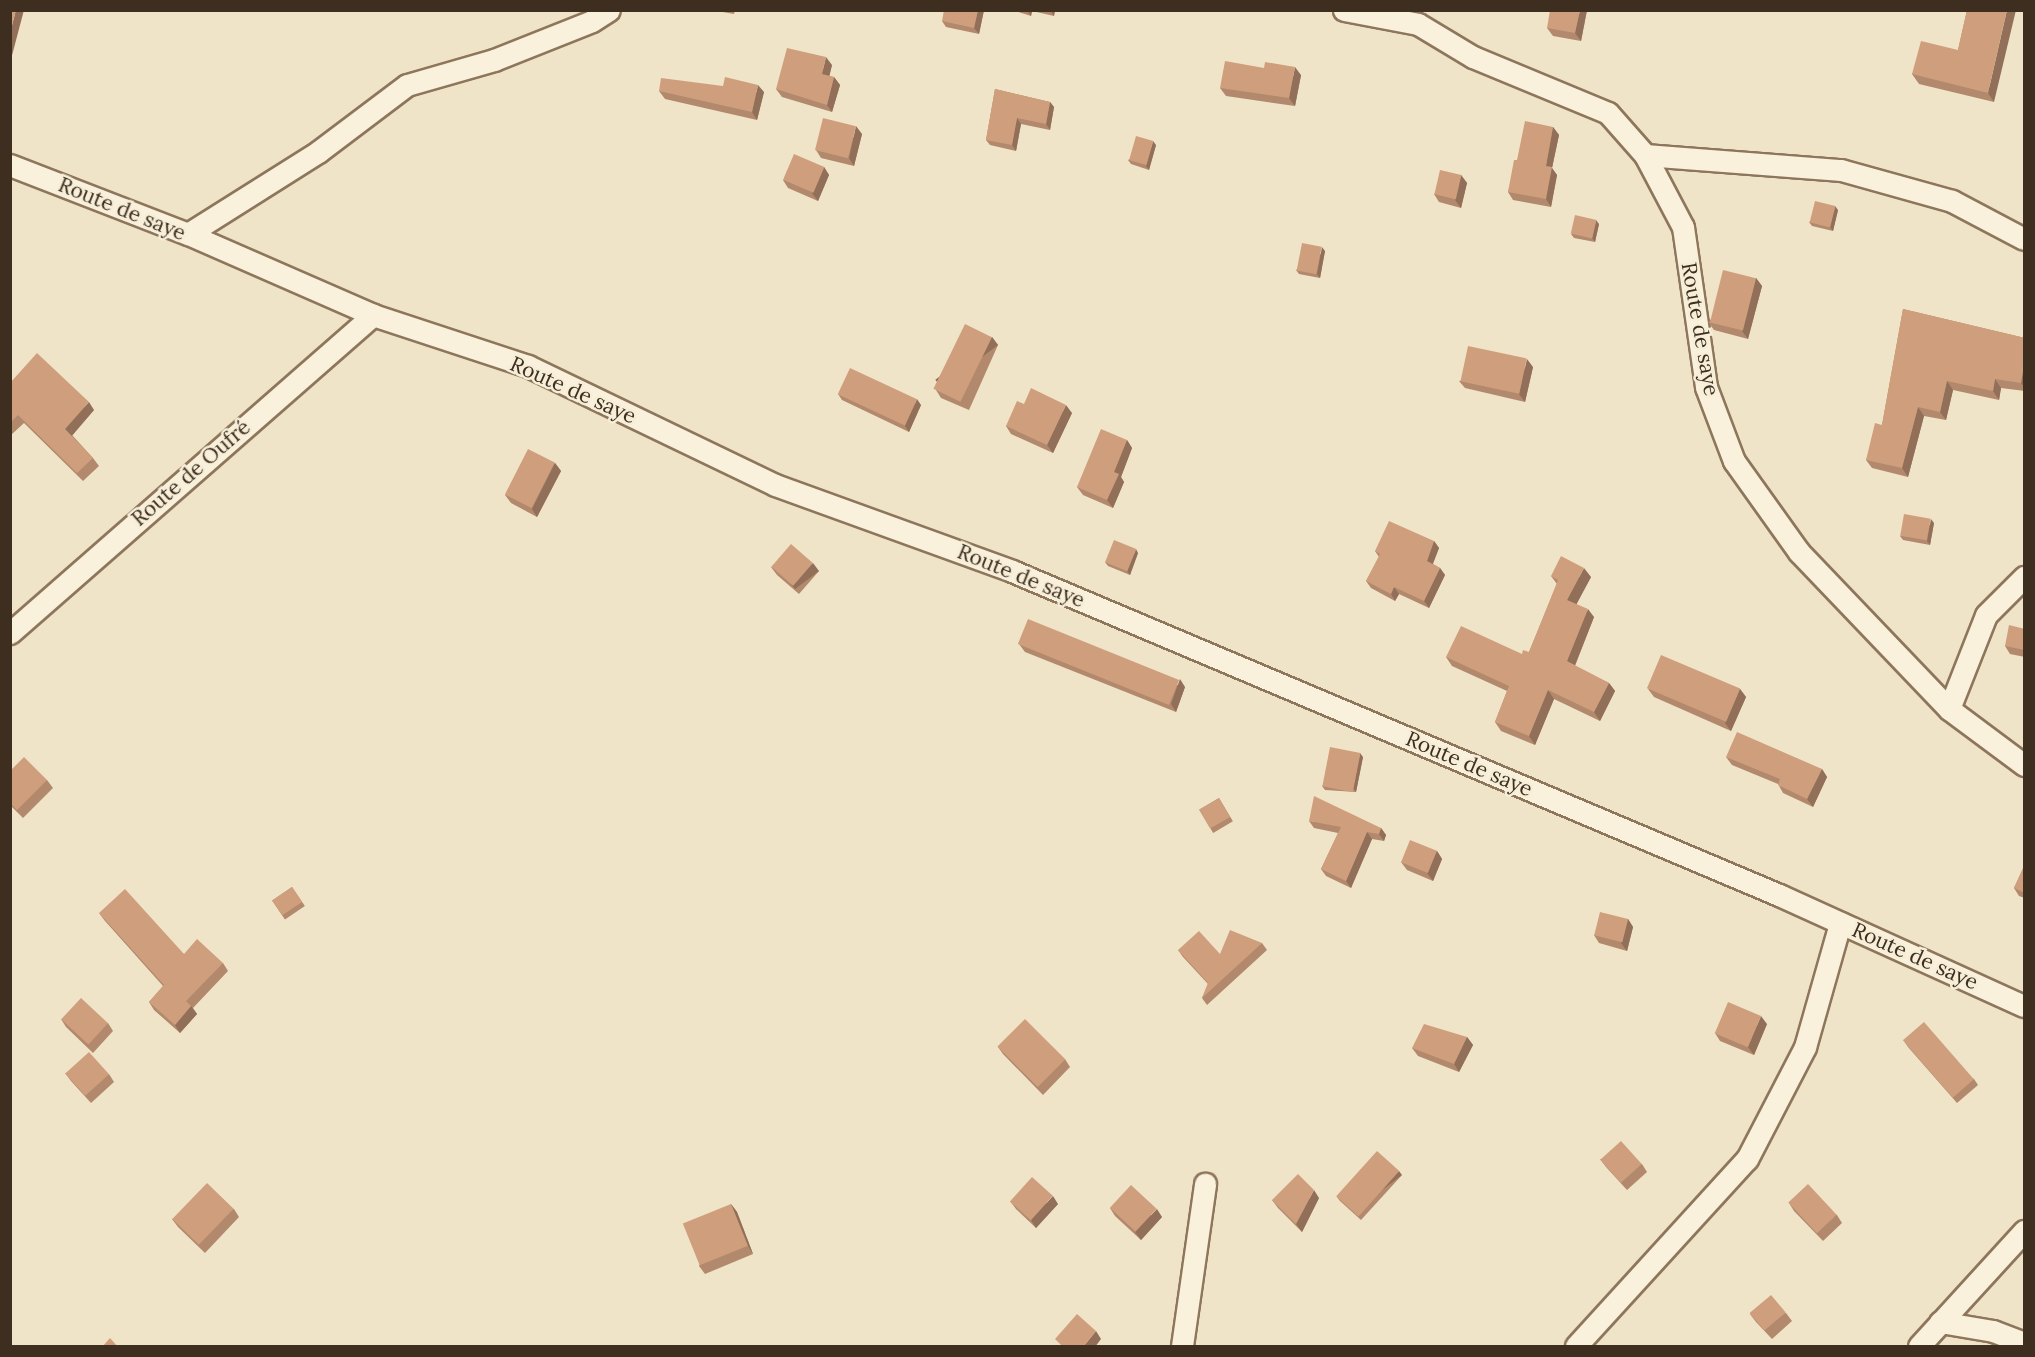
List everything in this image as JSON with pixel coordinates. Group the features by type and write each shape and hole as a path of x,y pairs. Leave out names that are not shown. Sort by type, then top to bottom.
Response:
{"street":[{"path":"188,234 318,152 406,85 494,60 592,21 609,10"},
{"path":"1344,10 1419,17"},
{"name":"Route de saye","path":"1419,17 1473,57 1608,113 1645,155 1683,227 1706,387 1734,461 1799,552 1949,709 2025,765"},
{"path":"1645,155 1721,158 1841,170 1952,201 2025,239"},
{"name":"Route de saye","path":"10,165 188,234 373,315 528,366 776,485 1012,570 1840,923 2025,1006"},
{"name":"Route de Oufré","path":"10,633 373,315"},
{"path":"1949,709 1986,615 2025,577"},
{"path":"1576,1347 1747,1159 1805,1047 1840,923"},
{"path":"1182,1347 1205,1184"},
{"path":"1918,1347 2025,1231"},
{"path":"1940,1322 1993,1331 2025,1343"}],"building":[{"path":"10,10 16,10 10,33"},
{"path":"944,10 978,10 974,28 942,21"},
{"path":"1550,10 1580,10 1575,33 1547,28"},
{"path":"1967,10 2007,10 1988,93 1912,74 1921,41 1958,50"},
{"path":"787,48 826,57 822,74 834,77 827,105 776,89"},
{"path":"1225,61 1264,68 1265,62 1295,67 1289,98 1220,88"},
{"path":"725,77 758,85 752,112 659,91 661,78 723,86"},
{"path":"995,89 1050,102 1046,124 1017,118 1012,145 986,140"},
{"path":"823,118 856,126 848,158 815,150"},
{"path":"1525,121 1553,127 1546,166 1552,167 1546,199 1508,192"},
{"path":"1136,136 1153,141 1146,165 1129,160"},
{"path":"794,154 824,167 813,193 783,180"},
{"path":"1440,170 1461,175 1456,199 1434,194"},
{"path":"1815,201 1835,206 1830,227 1810,222"},
{"path":"1575,215 1596,220 1592,238 1571,234"},
{"path":"1302,243 1322,247 1316,274 1297,270"},
{"path":"1723,270 1756,278 1743,331 1710,322"},
{"path":"1903,309 2025,338 2025,359 2021,383 1995,379 1993,391 1947,381 1940,412 1918,407 1902,468 1866,460 1875,423 1882,425"},
{"path":"965,324 992,337 960,402 933,389"},
{"path":"1468,346 1527,358 1519,394 1461,381"},
{"path":"37,353 89,402 65,429 93,458 77,473 18,415 10,423 10,383"},
{"path":"850,368 917,399 905,426 838,394"},
{"path":"1031,388 1066,405 1047,445 1006,426 1017,401 1024,404"},
{"path":"1101,429 1127,440 1114,472 1119,474 1107,500 1077,487"},
{"path":"528,449 555,463 532,508 505,494"},
{"path":"1904,514 1931,519 1927,540 1900,536"},
{"path":"1389,521 1434,541 1427,561 1440,568 1424,601 1394,587 1391,594 1366,581 1380,554 1375,551"},
{"path":"1114,540 1136,549 1127,571 1105,562"},
{"path":"791,544 813,563 793,586 771,567"},
{"path":"1561,556 1584,568 1567,600 1588,609 1567,661 1609,683 1594,712 1548,690 1529,736 1495,722 1509,686 1446,657 1461,626 1522,654 1523,650 1529,652 1558,580 1551,576"},
{"path":"1028,619 1179,680 1169,705 1018,644"},
{"path":"2009,625 2025,629 2025,650 2005,646"},
{"path":"1661,655 1740,689 1726,722 1647,688"},
{"path":"1737,732 1822,769 1807,799 1778,785 1780,779 1726,757"},
{"path":"1330,747 1360,753 1353,792 1322,786"},
{"path":"24,757 47,780 17,810 10,803 10,771"},
{"path":"1314,796 1381,828 1379,834 1367,832 1346,881 1321,869 1341,827 1309,821"},
{"path":"1219,798 1230,817 1210,829 1199,809"},
{"path":"1410,840 1437,851 1428,873 1401,862"},
{"path":"2025,864 2025,893 2014,888"},
{"path":"292,887 302,902 282,915 272,900"},
{"path":"125,889 184,954 197,939 223,963 186,1001 191,1006 175,1025 149,1002 164,985 99,913"},
{"path":"1600,912 1628,919 1622,942 1594,935"},
{"path":"1230,930 1262,943 1202,998 1208,983 1178,950 1199,931 1220,954"},
{"path":"81,998 108,1023 88,1044 61,1019"},
{"path":"1728,1002 1761,1016 1748,1047 1715,1033"},
{"path":"1025,1019 1065,1059 1038,1087 997,1047"},
{"path":"1924,1022 1974,1079 1953,1098 1903,1040"},
{"path":"1424,1024 1467,1037 1454,1064 1412,1048"},
{"path":"89,1052 109,1074 85,1096 65,1073"},
{"path":"1621,1141 1642,1164 1621,1183 1600,1160"},
{"path":"1377,1151 1399,1171 1358,1216 1336,1196"},
{"path":"1298,1174 1314,1190 1296,1224 1272,1200"},
{"path":"1032,1177 1053,1196 1031,1220 1010,1202"},
{"path":"207,1183 234,1209 199,1245 172,1219"},
{"path":"1808,1184 1837,1215 1817,1233 1788,1202"},
{"path":"1131,1185 1157,1209 1135,1232 1110,1208"},
{"path":"731,1204 748,1246 700,1265 683,1223"},
{"path":"1771,1295 1786,1313 1764,1331 1750,1313"},
{"path":"1077,1314 1096,1331 1083,1347 1063,1347 1055,1339"},
{"path":"110,1338 118,1347 102,1347"}]}
